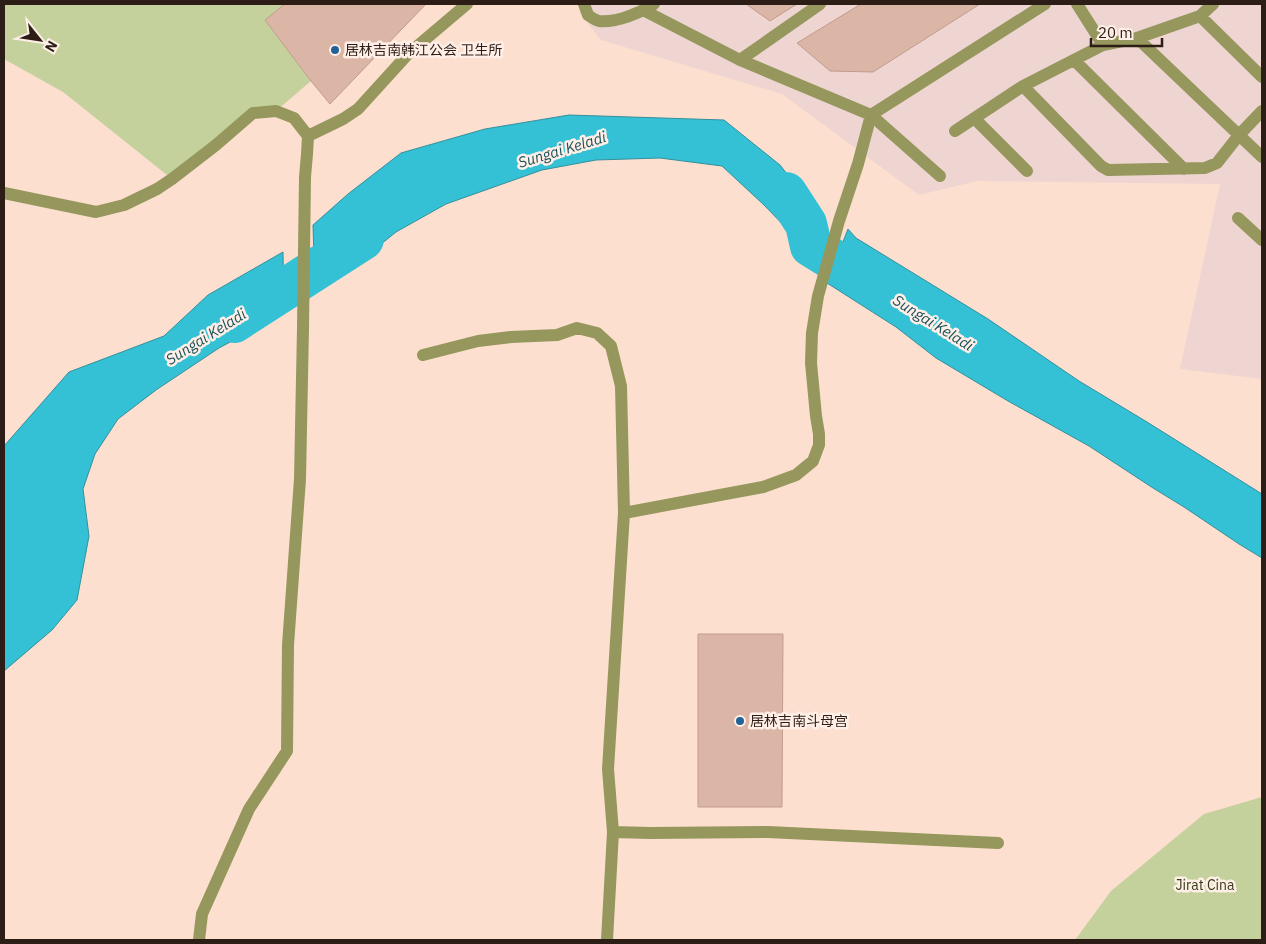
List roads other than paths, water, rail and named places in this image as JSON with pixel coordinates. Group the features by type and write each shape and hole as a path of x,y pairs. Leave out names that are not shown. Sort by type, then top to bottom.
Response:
{"street":[{"path":"308,136 343,119 358,109 408,54 467,4"},
{"path":"584,4 588,15 598,21 617,19 649,7 740,60 871,115 940,176"},
{"path":"740,60 820,4"},
{"path":"624,513 763,487 796,475 813,461 819,445 811,363 812,333 818,296 871,115 1045,4"},
{"path":"1077,4 1103,45"},
{"path":"955,131 1023,86 1103,45 1137,38 1200,16 1213,4"},
{"path":"1200,16 1262,77"},
{"path":"1137,38 1262,158"},
{"path":"1074,60 1184,168"},
{"path":"1023,86 1101,166 1108,170 1205,168 1218,163 1239,135 1262,111"},
{"path":"4,193 96,212 124,205 158,189 253,114 276,111 294,118 308,136 305,177 300,479 288,645 287,751 248,809 202,914 198,940"},
{"path":"975,119 1028,171"},
{"path":"1238,218 1262,240"},
{"path":"422,355 478,341 557,335 577,328 597,333 611,346 621,386 624,513 608,770 613,832 607,940"},
{"path":"613,832 768,832 998,843"}],"water":[{"path":"569,115 724,120 780,165 821,218 805,259 793,235 722,166 660,158 596,160 542,170 446,204 396,232 359,262 315,291 313,225 348,194 401,153 485,129"},
{"path":"848,229 856,238 988,319 1079,381 1262,494 1262,558 1089,446 936,358 896,327 827,283"},
{"path":"283,252 284,309 219,348 156,390 118,419 95,454 83,489 89,536 77,600 52,630 4,671 4,446 69,372 164,336 208,295"}],"waterway":[{"name":"Sungai Keladi","path":"786,193 806,224 811,246 872,284"},
{"name":"Sungai Keladi","path":"234,322 363,239"}],"place":[{"name":"居林吉南韩江公会 卫生所","path":"335,50"},
{"name":"居林吉南斗母宫","path":"740,721"}],"park label":[{"name":"Jirat Cina","path":"1205,885"}]}
